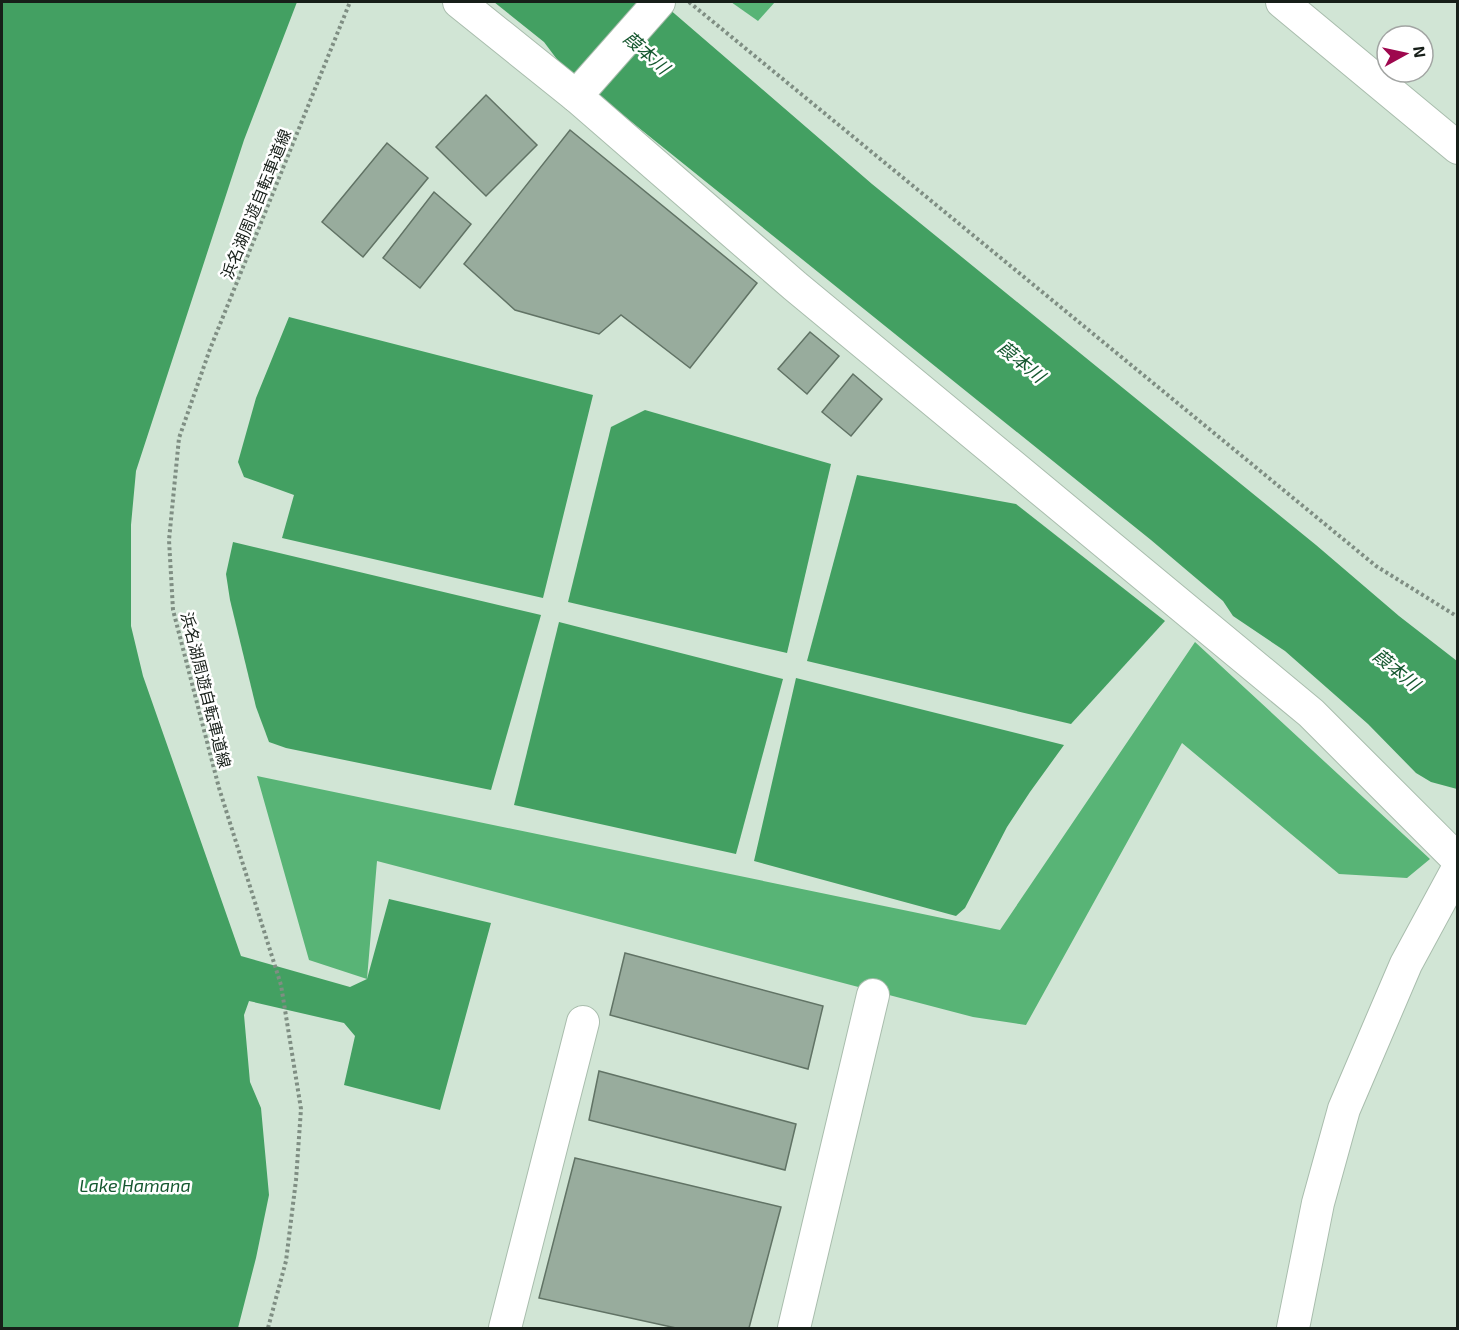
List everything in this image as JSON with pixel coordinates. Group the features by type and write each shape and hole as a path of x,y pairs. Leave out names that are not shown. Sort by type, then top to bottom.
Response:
{"street":[{"path":"459,2 576,96 795,286 1311,713 1458,860"},
{"path":"576,96 659,2"},
{"path":"1282,2 1458,148"},
{"path":"1293,1329 1318,1203 1344,1109 1406,964 1458,868"},
{"path":"794,1329 873,995"},
{"path":"505,1329 583,1022"}],"path":[{"name":"浜名湖周遊自転車道線","path":"268,1329 286,1261 296,1180 301,1108 280,986 219,788 173,610 170,540 179,438 210,349 350,2"},
{"path":"689,2 1376,566 1458,617"}],"shaded area":[{"path":"731,2 775,2 758,21"},
{"path":"1195,642 1430,859 1407,878 1339,874 1182,743 1026,1025 973,1017 377,861 367,979 309,960 257,776 1000,930"}],"water":[{"name":"Lake Hamana","path":"2,2 297,2 244,140 136,471 131,525 131,626 143,676 241,956 350,987 367,979 389,899 491,923 440,1110 344,1085 355,1036 344,1023 249,1001 244,1015 250,1082 261,1108 269,1195 238,1328 2,1328"},
{"name":"葭本川","path":"494,2 661,2 872,184 1457,661 1457,789 1431,782 1416,773 1368,724 1285,651 1233,616 1223,601 1151,540 562,66 544,42"},
{"path":"289,317 593,395 543,598 282,538 294,495 244,477 238,462 256,398"},
{"path":"645,410 831,464 787,653 568,602 611,427"},
{"path":"857,475 1016,504 1165,621 1071,724 807,661"},
{"path":"233,542 541,615 491,790 286,748 269,742 256,707 230,600 226,574"},
{"path":"559,622 783,679 736,854 514,805"},
{"path":"796,678 1064,745 1007,827 965,908 956,916 754,861"}],"building":[{"path":"486,95 537,145 486,196 436,147"},
{"path":"570,130 757,283 690,368 621,315 599,334 515,310 464,264"},
{"path":"387,143 428,178 363,257 322,222"},
{"path":"434,192 471,224 420,288 383,258"},
{"path":"810,332 839,356 807,394 778,369"},
{"path":"853,374 882,399 851,436 822,412"},
{"path":"625,953 823,1006 808,1069 610,1015"},
{"path":"599,1071 796,1124 785,1170 589,1120"},
{"path":"575,1158 781,1207 749,1328 676,1328 539,1298"}]}
